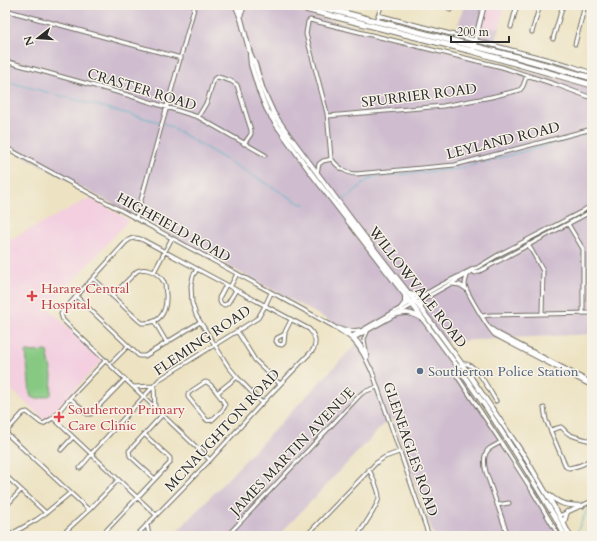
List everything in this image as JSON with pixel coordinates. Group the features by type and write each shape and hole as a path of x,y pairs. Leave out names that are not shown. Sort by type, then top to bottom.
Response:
{"highway":[{"path":"236,5 240,15"},
{"path":"240,15 244,5"},
{"path":"289,5 376,28 474,46 493,48 592,78"},
{"path":"313,5 474,46 592,85"}],"main road":[{"name":"WILLOWVALE ROAD","path":"239,5 240,15 250,53 270,108 317,173 409,294 423,319 485,406 557,516 564,524 570,536"},
{"path":"474,46 484,5"},
{"name":"WILLOWVALE ROAD","path":"250,53 251,65 259,91 272,120 404,294 421,309 462,364 525,457 546,492 565,536"},
{"path":"401,308 406,301 404,294"},
{"path":"409,294 424,297 421,309"},
{"path":"394,315 410,313 423,319"},
{"path":"546,492 561,503 582,506"},
{"path":"564,524 567,512"}],"street":[{"path":"136,218 195,5"},
{"path":"377,22 380,5"},
{"path":"450,10 452,5"},
{"path":"511,27 517,5"},
{"path":"532,32 540,5"},
{"path":"553,39 563,5"},
{"path":"574,44 585,5"},
{"path":"5,10 181,58"},
{"path":"312,166 332,159 328,116 306,36 306,32 314,11"},
{"path":"378,15 427,27 474,46 470,59"},
{"path":"310,20 502,67 592,98"},
{"path":"493,48 569,65 592,73"},
{"name":"CRASTER ROAD","path":"5,61 131,96 198,117 265,156"},
{"name":"SPURRIER ROAD","path":"328,116 443,106 491,97 520,90 527,75"},
{"path":"198,117 207,102 214,79 218,77 231,80 237,85 251,130 251,134 244,144"},
{"name":"LEYLAND ROAD","path":"332,159 348,172 354,174 455,165 592,129"},
{"name":"HIGHFIELD ROAD","path":"5,147 352,337"},
{"path":"317,173 319,164"},
{"path":"352,337 394,315 441,285 480,266 592,205"},
{"path":"473,271 475,273 478,272 592,211"},
{"path":"568,224 582,249 583,313"},
{"path":"210,460 63,320 61,314 126,242 135,237 165,251 291,320 285,334"},
{"path":"154,272 172,238"},
{"path":"526,241 543,271 542,314"},
{"path":"424,297 450,284 480,266"},
{"path":"94,278 112,296 141,322 144,323 154,321 163,314 166,308 164,283 154,272 144,269 137,271 112,296"},
{"path":"197,269 191,286 192,303 196,315 228,366 262,403"},
{"path":"230,287 237,274"},
{"path":"468,274 465,282 466,289 491,331 498,337 592,385"},
{"path":"226,284 220,298 221,304 225,305 228,303 236,290"},
{"path":"450,284 460,285 466,289"},
{"name":"FLEMING ROAD","path":"80,468 160,379 258,318 271,293"},
{"path":"76,296 139,356 145,356 200,322"},
{"path":"352,337 401,308 414,303"},
{"path":"482,316 592,313"},
{"name":"MCNAUGHTON ROAD","path":"136,536 210,460 313,350 315,345 314,336 312,333 309,329 291,320"},
{"path":"154,321 167,343"},
{"name":"HIGHFIELD ROAD","path":"333,326 343,330 352,337"},
{"path":"367,358 364,338 369,329"},
{"path":"237,330 255,360 280,384"},
{"path":"343,330 363,330"},
{"name":"GLENEAGLES ROAD","path":"352,337 362,348 367,358 429,536"},
{"name":"GLENEAGLES ROAD","path":"352,337 371,370"},
{"path":"110,364 128,346"},
{"path":"89,510 5,433 25,412 44,424 53,418 106,360"},
{"path":"496,401 479,373 469,364 462,364 458,367 455,371 457,376 531,489 559,536"},
{"path":"217,393 237,377"},
{"path":"70,398 87,414 91,414 125,379"},
{"path":"205,382 209,384 217,393 224,402 225,407 210,421 207,420 188,397 190,392 205,382"},
{"path":"134,387 154,386 155,408"},
{"name":"JAMES MARTIN AVENUE","path":"227,536 361,394 377,387"},
{"path":"544,408 545,416 567,468 586,463 592,455"},
{"path":"156,479 130,456 129,451 162,415"},
{"path":"53,418 156,515"},
{"path":"551,430 561,427 571,435 592,441"},
{"path":"101,536 170,463 167,455 145,435"},
{"path":"61,450 73,437"},
{"path":"501,442 488,450 484,463 508,536"},
{"path":"306,536 378,461 399,452"},
{"path":"358,536 379,497 369,470"},
{"path":"5,475 46,513"},
{"path":"64,536 67,530 118,480"},
{"path":"5,507 21,490"},
{"path":"11,536 46,513 70,493"},
{"path":"557,516 592,502"},
{"path":"497,505 508,503"},
{"path":"147,524 149,536"}],"shaded area":[{"path":"5,5 271,5 582,85 592,90 592,334 436,342 500,436 562,536 434,536 392,418 386,422 278,536 173,536 362,338 5,146"},
{"path":"464,5 485,5 480,29 500,27 495,44 456,33"},
{"path":"485,5 505,5 500,27 479,29"},
{"path":"90,198 129,220 48,308 102,361 45,420 5,384 5,241"}],"green space":[{"path":"47,351 52,375 51,395 37,399 31,397 30,393 26,352"}],"waterway":[{"path":"5,81 159,122"},
{"path":"164,123 301,204 305,204"},
{"path":"583,136 592,133"},
{"path":"341,200 345,199 373,177 458,169 578,137"},
{"path":"588,498 592,489"},
{"path":"576,534 587,510"}],"place":[{"name":"Harare Central Hospital","path":"32,296"},
{"name":"Southerton Police Station","path":"420,371"},
{"name":"Southerton Primary Care Clinic","path":"59,417"}]}
